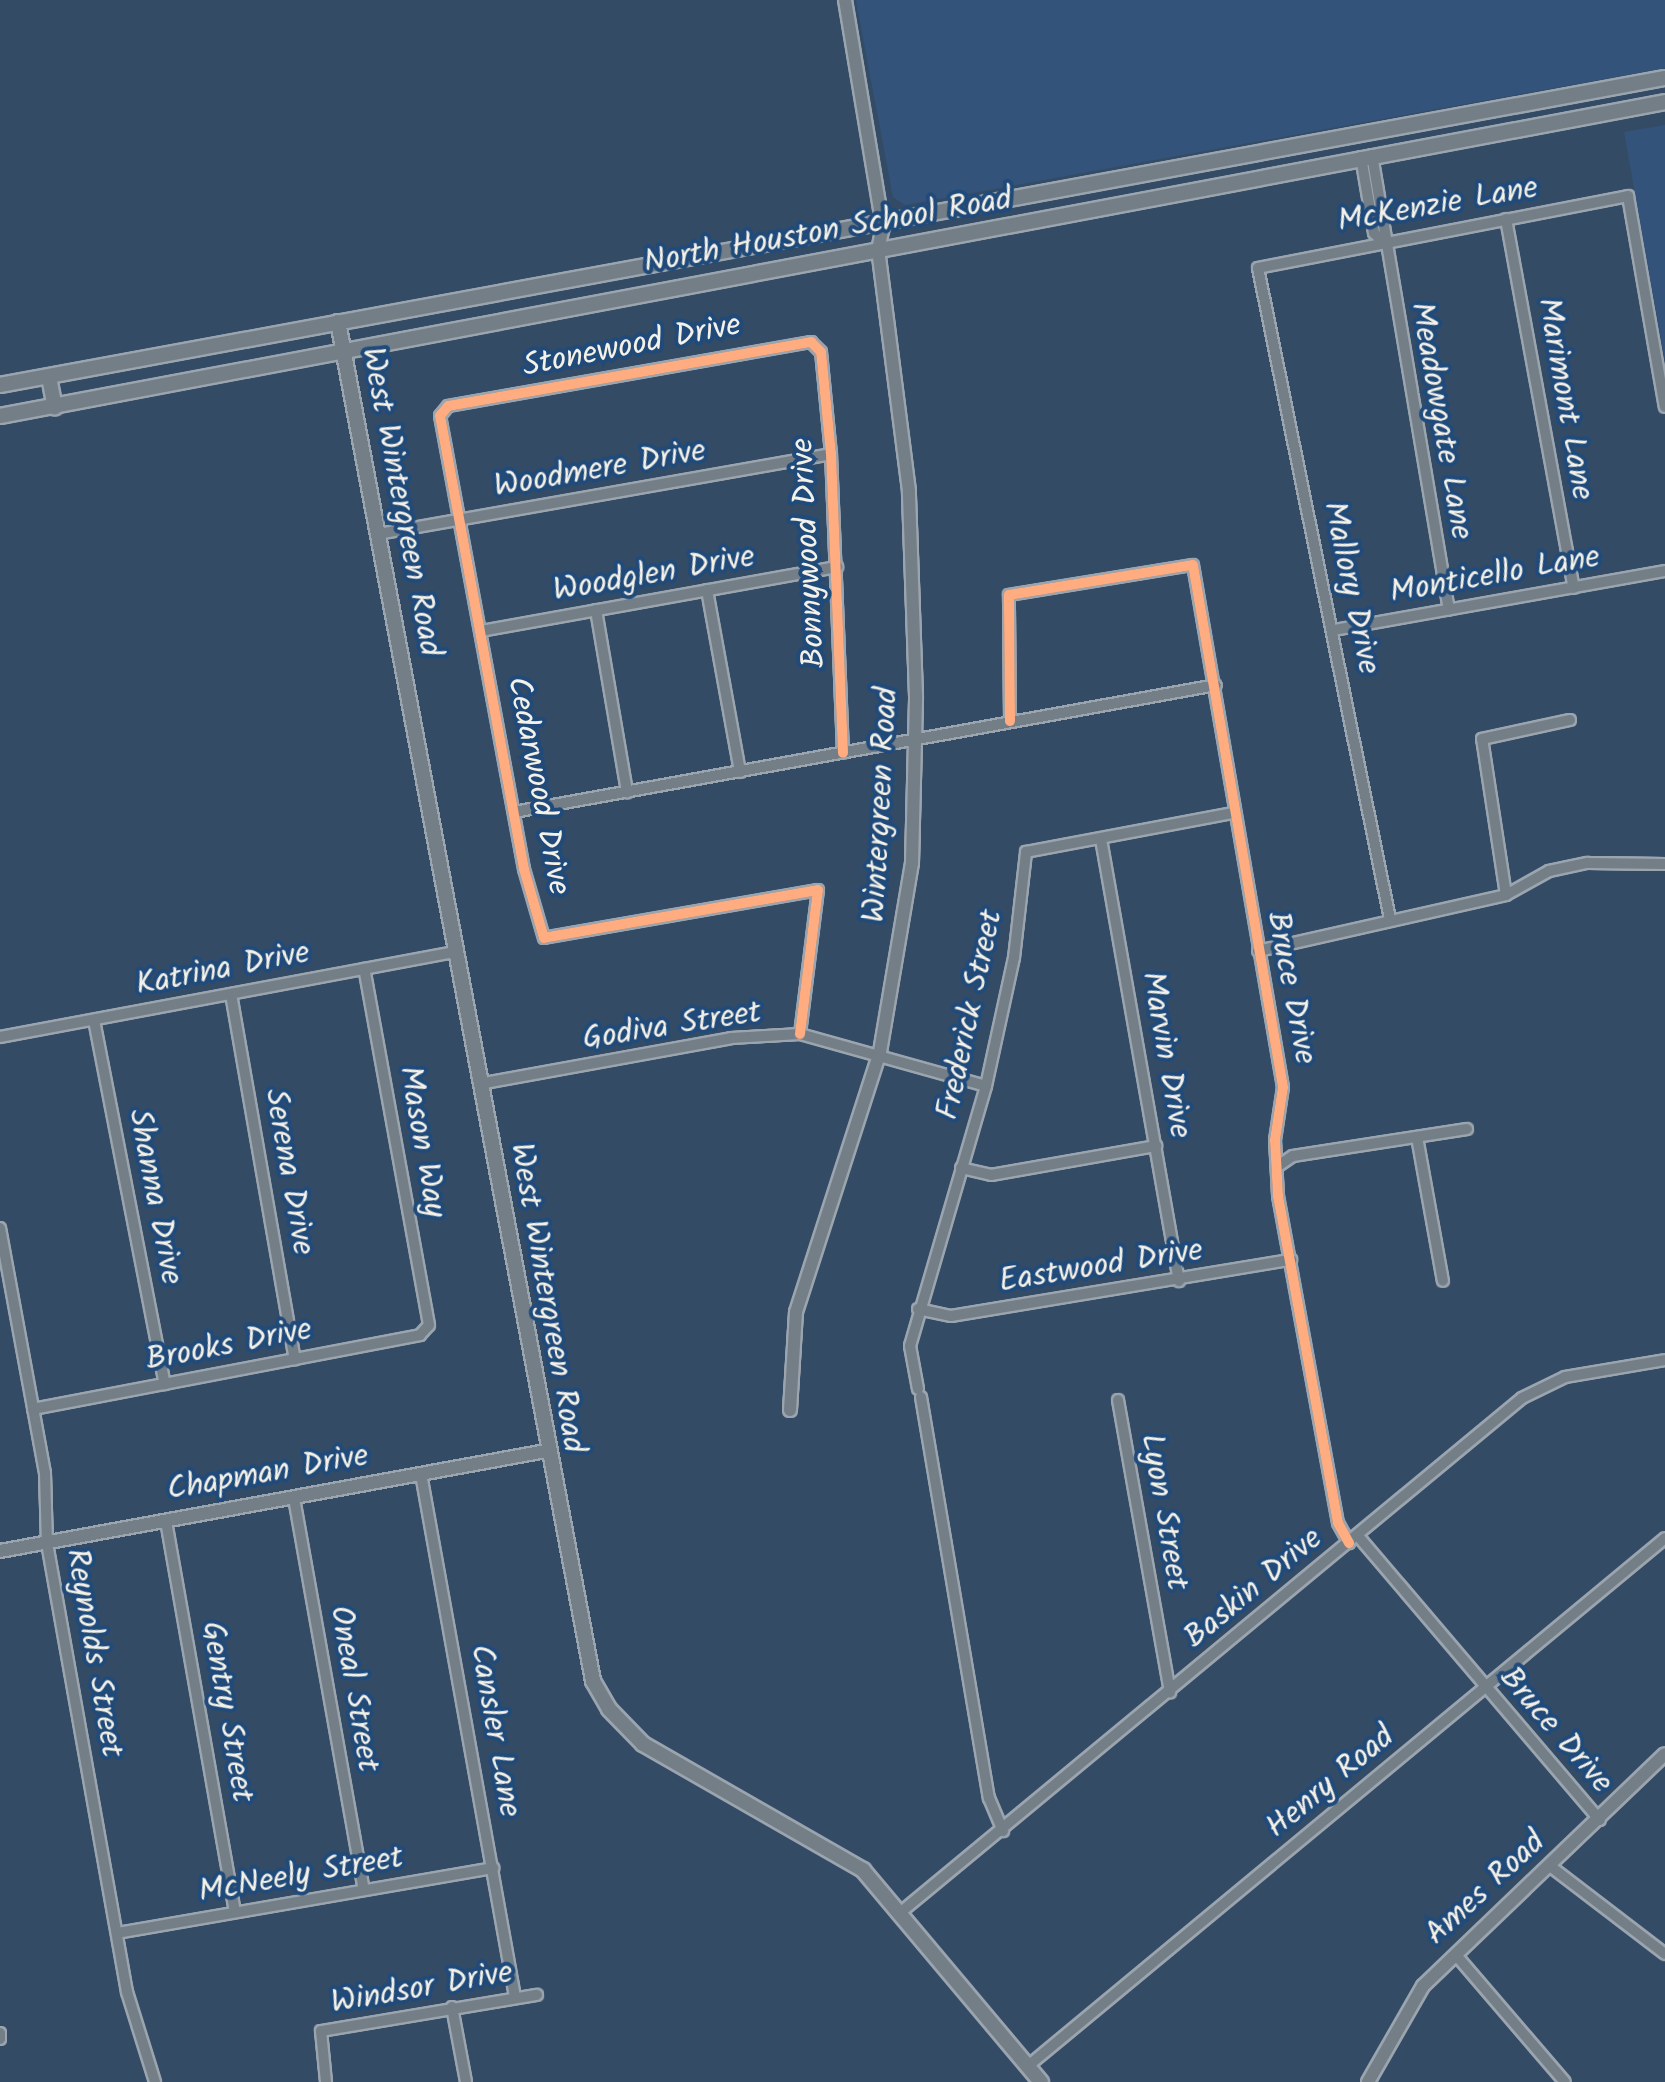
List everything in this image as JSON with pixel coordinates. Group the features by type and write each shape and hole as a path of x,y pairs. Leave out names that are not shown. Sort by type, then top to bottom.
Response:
{"main road":[{"name":"North Houston School Road","path":"0,385 883,226 1361,130 1665,78"},
{"name":"North Houston School Road","path":"0,416 343,347 1665,102"},
{"path":"1361,130 1367,156"},
{"name":"West Wintergreen Road","path":"338,322 582,1646 609,1710 656,1753 838,1850 902,1912 1041,2082"},
{"path":"50,377 55,406"}],"street":[{"path":"844,0 883,226 878,250"},
{"name":"Meadowgate Lane","path":"1367,156 1374,233 1382,241 1449,610"},
{"name":"McKenzie Lane","path":"1258,268 1628,196 1665,407"},
{"name":"Marimont Lane","path":"1506,218 1574,588"},
{"name":"Wintergreen Road","path":"790,1410 796,1312 880,1052 906,925 915,740 910,491 878,250"},
{"name":"Mallory Drive","path":"1258,268 1390,919"},
{"name":"Stonewood Drive","path":"448,406 800,341 821,352"},
{"name":"Bonnywood Drive","path":"821,352 831,454 843,753"},
{"name":"Cedarwood Drive","path":"448,406 440,416 514,812 544,938 818,890 800,1034"},
{"name":"Woodmere Drive","path":"378,534 831,454"},
{"name":"Bruce Drive","path":"1010,721 1009,596 1185,563 1193,565 1216,684 1232,813 1283,1087 1274,1140 1291,1260 1338,1523 1600,1820"},
{"name":"Woodglen Drive","path":"480,631 837,566"},
{"name":"Monticello Lane","path":"1334,630 1665,570"},
{"path":"706,590 740,772"},
{"path":"596,610 627,792"},
{"path":"514,812 1216,684"},
{"path":"1506,895 1482,739 1570,720"},
{"name":"Frederick Street","path":"1002,1831 989,1798 910,1346 918,1309 986,1086 1014,958 1026,852 1232,813"},
{"name":"Marvin Drive","path":"1101,838 1178,1281"},
{"path":"1258,951 1506,895 1549,871 1588,863 1665,864"},
{"name":"Katrina Drive","path":"0,1037 454,952"},
{"name":"Mason Way","path":"364,969 428,1324"},
{"name":"Serena Drive","path":"231,994 295,1359"},
{"name":"Shanna Drive","path":"94,1020 165,1384"},
{"name":"Godiva Street","path":"479,1084 731,1038 800,1034 880,1052 986,1086"},
{"path":"1278,1166 1293,1156 1468,1130"},
{"path":"1417,1137 1443,1281"},
{"path":"961,1168 992,1175 1156,1146"},
{"name":"Reynolds Street","path":"0,1228 45,1473 47,1543 127,1992 155,2082"},
{"name":"Eastwood Drive","path":"918,1309 951,1316 1291,1260"},
{"name":"Brooks Drive","path":"33,1409 420,1336 428,1324"},
{"name":"Baskin Drive","path":"902,1912 1537,1387 1665,1360"},
{"name":"Lyon Street","path":"1118,1400 1170,1692"},
{"name":"Chapman Drive","path":"0,1551 546,1451"},
{"name":"Cansler Lane","path":"421,1474 515,1997"},
{"name":"Oneal Street","path":"294,1498 364,1890"},
{"name":"Gentry Street","path":"166,1521 236,1912"},
{"name":"Henry Road","path":"1028,2066 1665,1538"},
{"name":"Ames Road","path":"1368,2082 1423,1986 1665,1754"},
{"path":"1550,1866 1665,1954"},
{"name":"McNeely Street","path":"118,1933 493,1868"},
{"path":"1456,1955 1565,2082"},
{"name":"Windsor Drive","path":"326,2082 316,2034 537,1995"},
{"path":"452,2008 466,2082"}],"shaded area":[{"path":"856,0 1665,0 1665,68 905,205 893,197"},
{"path":"1665,125 1665,360 1624,132"}],"cycle path":[{"path":"800,1034 818,890 544,938 524,869 440,416 448,406 811,342 821,352 831,454 843,753"},
{"path":"1010,721 1009,595 1193,565 1283,1087 1275,1140 1278,1196 1338,1523 1349,1543"}]}
